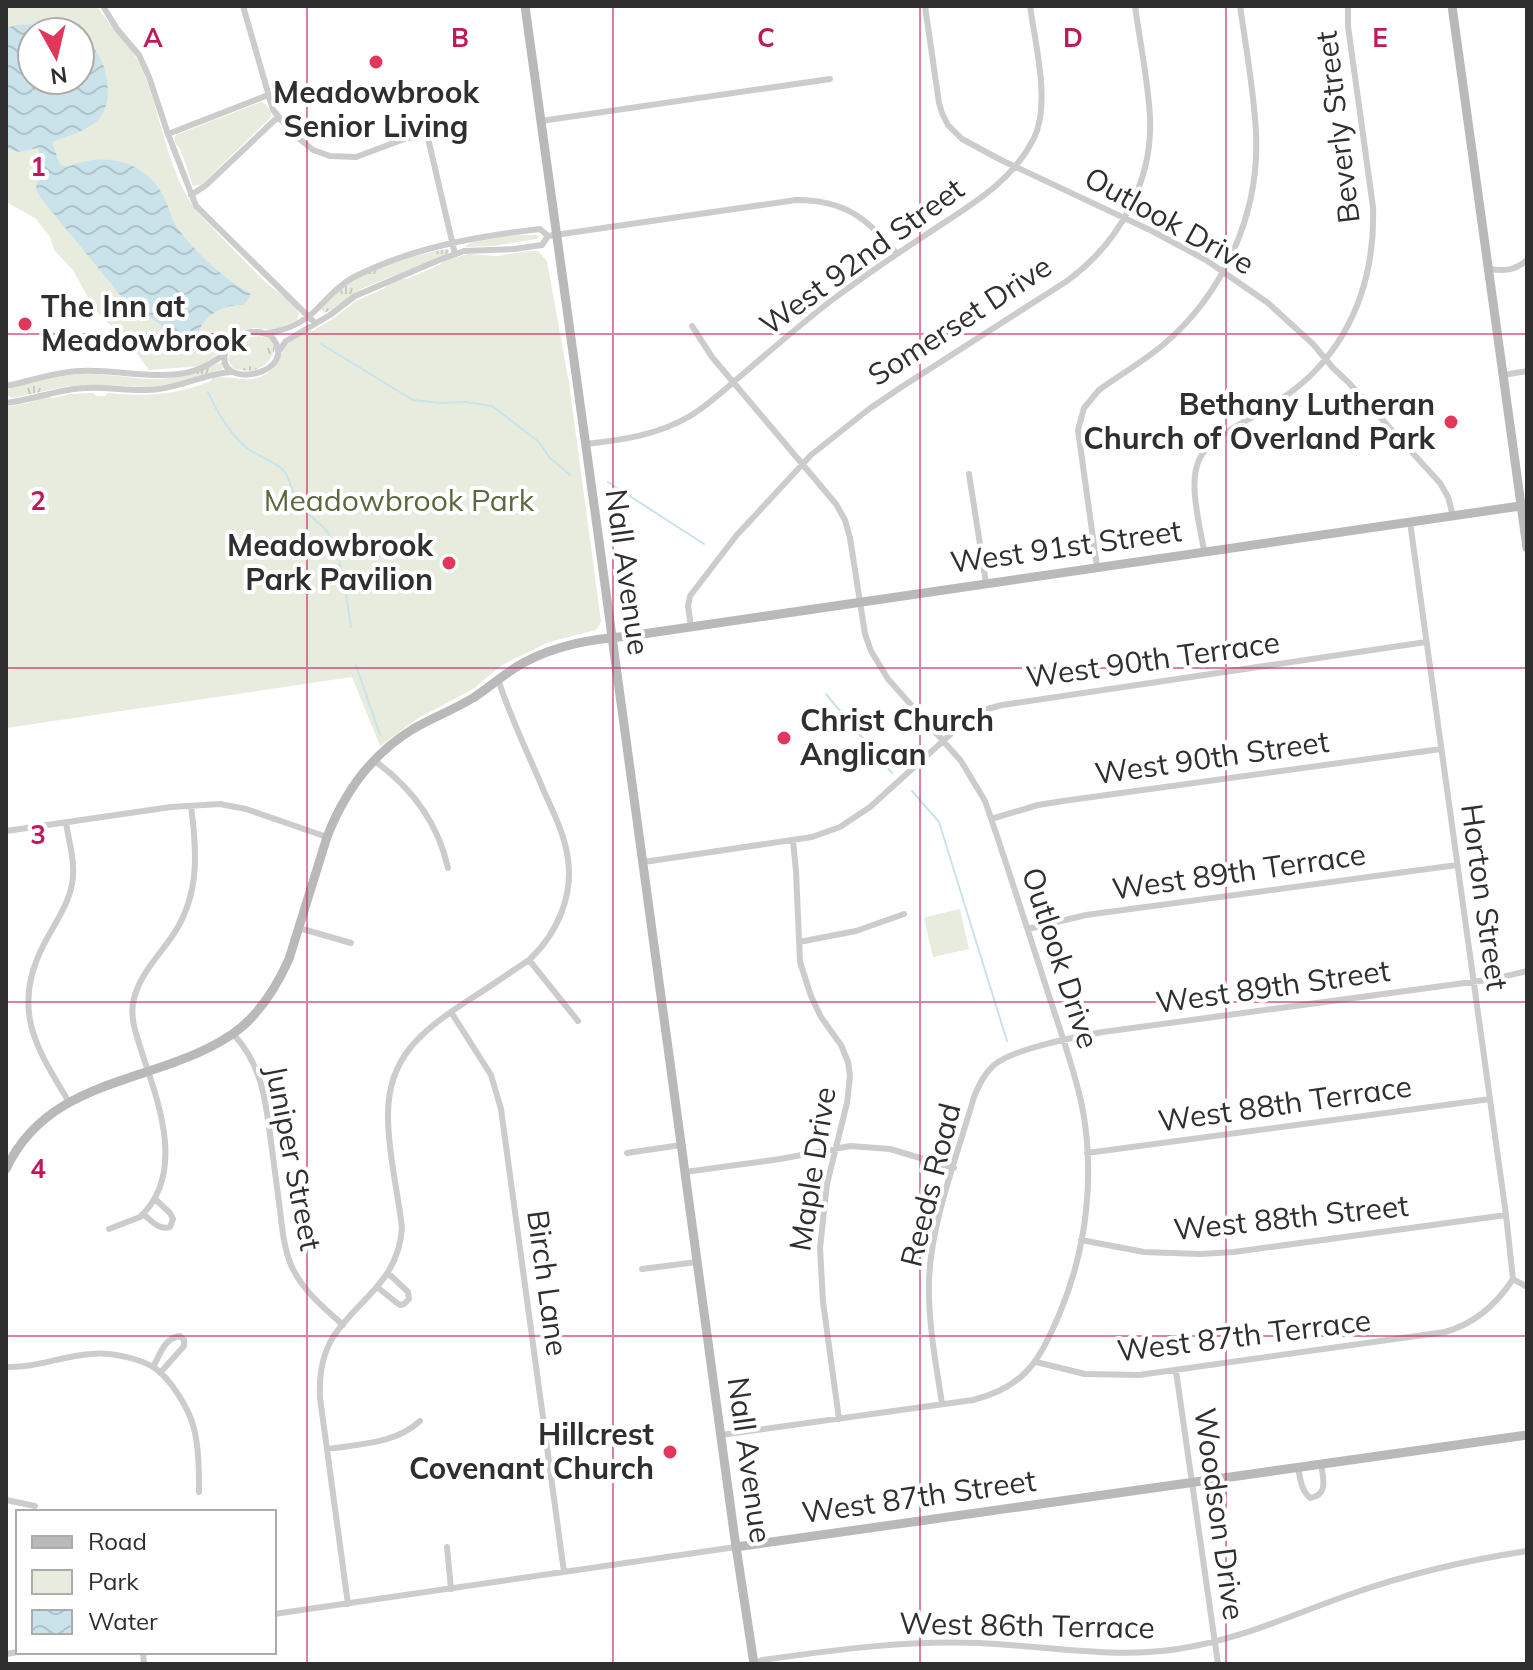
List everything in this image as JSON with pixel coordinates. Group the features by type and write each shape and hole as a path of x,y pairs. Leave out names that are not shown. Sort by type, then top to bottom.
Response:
{"street":[{"path":"103,6 139,55 196,206 315,323"},
{"path":"243,6 268,95 278,117 313,150 338,157 362,156 407,138 427,134 455,254"},
{"name":"Nall Avenue","path":"525,6 541,121 552,235 586,444 754,1664"},
{"name":"Outlook Drive","path":"925,6 939,103 948,125 962,139 1174,241 1268,303 1313,344 1440,483 1453,516"},
{"path":"1015,166 1036,135 1042,110 1030,6"},
{"name":"Somerset Drive","path":"691,627 690,596 736,536 803,463 869,409 1077,274 1108,243 1134,200 1143,177 1149,136 1147,88 1135,6"},
{"path":"1097,567 1078,430 1084,408 1099,390 1164,345 1201,306 1225,272 1249,207 1256,160 1254,103 1240,6"},
{"name":"Beverly Street","path":"1204,551 1194,481 1199,458 1214,440 1283,398 1315,371 1343,336 1367,275 1374,229 1373,207 1348,26 1348,6"},
{"path":"1452,6 1524,505 1527,548"},
{"path":"541,121 830,79"},
{"path":"168,134 268,95"},
{"path":"191,195 205,186 278,117"},
{"name":"West 92nd Street","path":"586,444 639,436 675,424 708,404 820,310 993,189 1015,166"},
{"path":"6,386 80,371 147,376 185,373 210,365 225,353 230,342 242,335 268,333 300,323 337,288 354,277 404,257 494,235 540,229 552,235 812,200 856,213 897,254"},
{"path":"6,403 57,391 85,388 142,391 169,388 215,374 232,372 249,376 264,372 286,341 362,292 455,254 542,245 552,235"},
{"path":"1489,269 1505,271 1519,268 1527,260"},
{"path":"692,326 733,382"},
{"path":"268,333 279,351"},
{"path":"225,353 227,367 232,372"},
{"path":"1503,375 1527,371"},
{"name":"Outlook Drive","path":"733,382 803,463 845,520 865,634 879,667 961,761 978,786 1063,1040 1081,1102 1088,1180 1075,1272 1036,1362"},
{"path":"969,474 986,583"},
{"name":"West 91st Street","path":"611,636 691,627 1524,505"},
{"name":"Horton Street","path":"1409,522 1513,1279"},
{"path":"6,1169 20,1145 54,1111 91,1091 190,1057 233,1034 253,1016 281,977 289,959 327,837 351,788 396,741 470,699 525,662 561,647 611,636"},
{"name":"West 90th Terrace","path":"644,862 822,835 857,817 973,716 1002,705 1426,642"},
{"path":"348,1604 320,1398 321,1372 333,1338 377,1287 396,1259 402,1228 388,1128 392,1083 400,1063 414,1042 430,1027 529,960 548,939 564,907 568,890 567,853 559,826 498,679"},
{"name":"West 90th Street","path":"991,819 1063,801 1441,749"},
{"path":"375,761 402,783 423,807 448,868"},
{"path":"6,831 220,804 327,837"},
{"path":"109,1229 140,1217 155,1199 163,1176 165,1156 160,1111 134,1028 133,1001 146,971 178,927 192,893 197,857 191,806"},
{"path":"66,823 72,883 65,905 34,966 28,1003 36,1046 69,1102"},
{"name":"Maple Drive","path":"793,841 800,962 821,1017 841,1045 848,1062 850,1086 827,1184 820,1248 823,1302 839,1419"},
{"name":"West 89th Terrace","path":"1028,929 1086,915 1457,865"},
{"path":"799,942 856,931 904,914"},
{"path":"299,928 351,943"},
{"path":"529,960 578,1021"},
{"name":"West 89th Street","path":"1027,1051 1103,1032 1527,971"},
{"name":"Birch Lane","path":"451,1012 491,1075 501,1109 564,1572"},
{"name":"Juniper Street","path":"233,1034 250,1057 262,1085 282,1224 292,1266 300,1282 343,1325"},
{"name":"Reeds Road","path":"942,1404 931,1324 929,1281 935,1235 980,1082 996,1063 1027,1051"},
{"name":"West 88th Terrace","path":"1087,1153 1490,1099"},
{"path":"627,1153 681,1145"},
{"path":"685,1172 850,1146 881,1148 954,1168"},
{"path":"143,1214 160,1227 170,1227 173,1219 170,1213 155,1199"},
{"name":"West 88th Street","path":"1081,1240 1144,1252 1200,1254 1506,1215"},
{"path":"642,1269 697,1262"},
{"path":"377,1287 400,1305 407,1302 408,1292 388,1273"},
{"path":"1513,1279 1527,1287"},
{"name":"West 87th Terrace","path":"1036,1362 1067,1371 1107,1376 1139,1375 1445,1332 1470,1323 1483,1313 1513,1279"},
{"path":"153,1367 169,1339 180,1336 184,1346 160,1373"},
{"path":"6,1367 31,1366 90,1354 123,1357 153,1367 181,1399 191,1419 199,1492"},
{"path":"721,1435 973,1400 1003,1389 1036,1362"},
{"name":"Woodson Drive","path":"1176,1371 1218,1664"},
{"path":"327,1449 390,1439 403,1435 420,1421"},
{"name":"West 87th Street","path":"276,1614 1527,1435"},
{"path":"1298,1467 1306,1494 1310,1498 1318,1497 1323,1492 1324,1484 1321,1464"},
{"path":"6,1500 35,1506"},
{"path":"447,1547 451,1589"},
{"name":"West 86th Terrace","path":"754,1664 762,1660 845,1649 937,1643 1108,1653 1175,1650 1251,1632 1353,1593 1439,1567 1527,1551"}],"green space":[{"path":"6,6 97,6 141,67 171,161 187,197 198,213 265,282 291,302 299,313 297,320 274,330 253,328 241,331 202,366 149,370 130,344 95,310 73,270 54,250 50,237 35,218 8,203"},
{"path":"261,102 266,104 270,118 201,185 193,186 180,148 175,143 176,135"},
{"path":"539,237 536,239 465,247 488,238"},
{"path":"447,249 448,254 361,289 329,311 324,313 322,309 345,286 361,276 414,256"},
{"name":"Meadowbrook Park","path":"538,251 547,261 569,383 601,622 596,630 549,642 502,665 473,689 417,719 380,746 352,677 6,728 6,407 46,396 160,394 198,386 212,378 257,378 272,369 294,338 312,331 356,301 392,282 469,254 497,256"},
{"path":"259,336 269,338 275,348 269,361 253,370 233,368 228,360 235,345"},
{"path":"222,362 223,369 150,387 69,386 12,398 7,391 12,387 80,374 149,379 178,377"},
{"path":"960,909 969,949 933,957 924,919"}],"water":[{"path":"16,25 16,96 96,96 96,52 102,61 108,88 103,114 83,130 52,142 60,164 67,167 80,162 107,160 133,166 144,173 163,195 175,225 194,248 221,273 251,294 244,305 216,311 209,317 199,331 194,350 183,355 160,324 126,302 40,197 36,184 46,172 38,148 19,152 6,148 6,28"}],"waterway":[{"path":"321,344 413,400 492,406 539,442 549,457 570,475"},
{"path":"208,392 235,436 251,451 284,471 299,505 330,536 341,568 351,627"},
{"path":"608,482 704,544"},
{"path":"356,665 380,735"},
{"path":"826,694 892,773"},
{"path":"912,791 939,822 1007,1041"}],"place":[{"name":"Meadowbrook Senior Living","path":"376,62"},
{"name":"The Inn at Meadowbrook","path":"25,324"},
{"name":"Bethany Lutheran Church of Overland Park","path":"1451,422"},
{"name":"Meadowbrook Park Pavilion","path":"449,563"},
{"name":"Christ Church Anglican","path":"784,738"},
{"name":"Hillcrest Covenant Church","path":"670,1452"}]}
